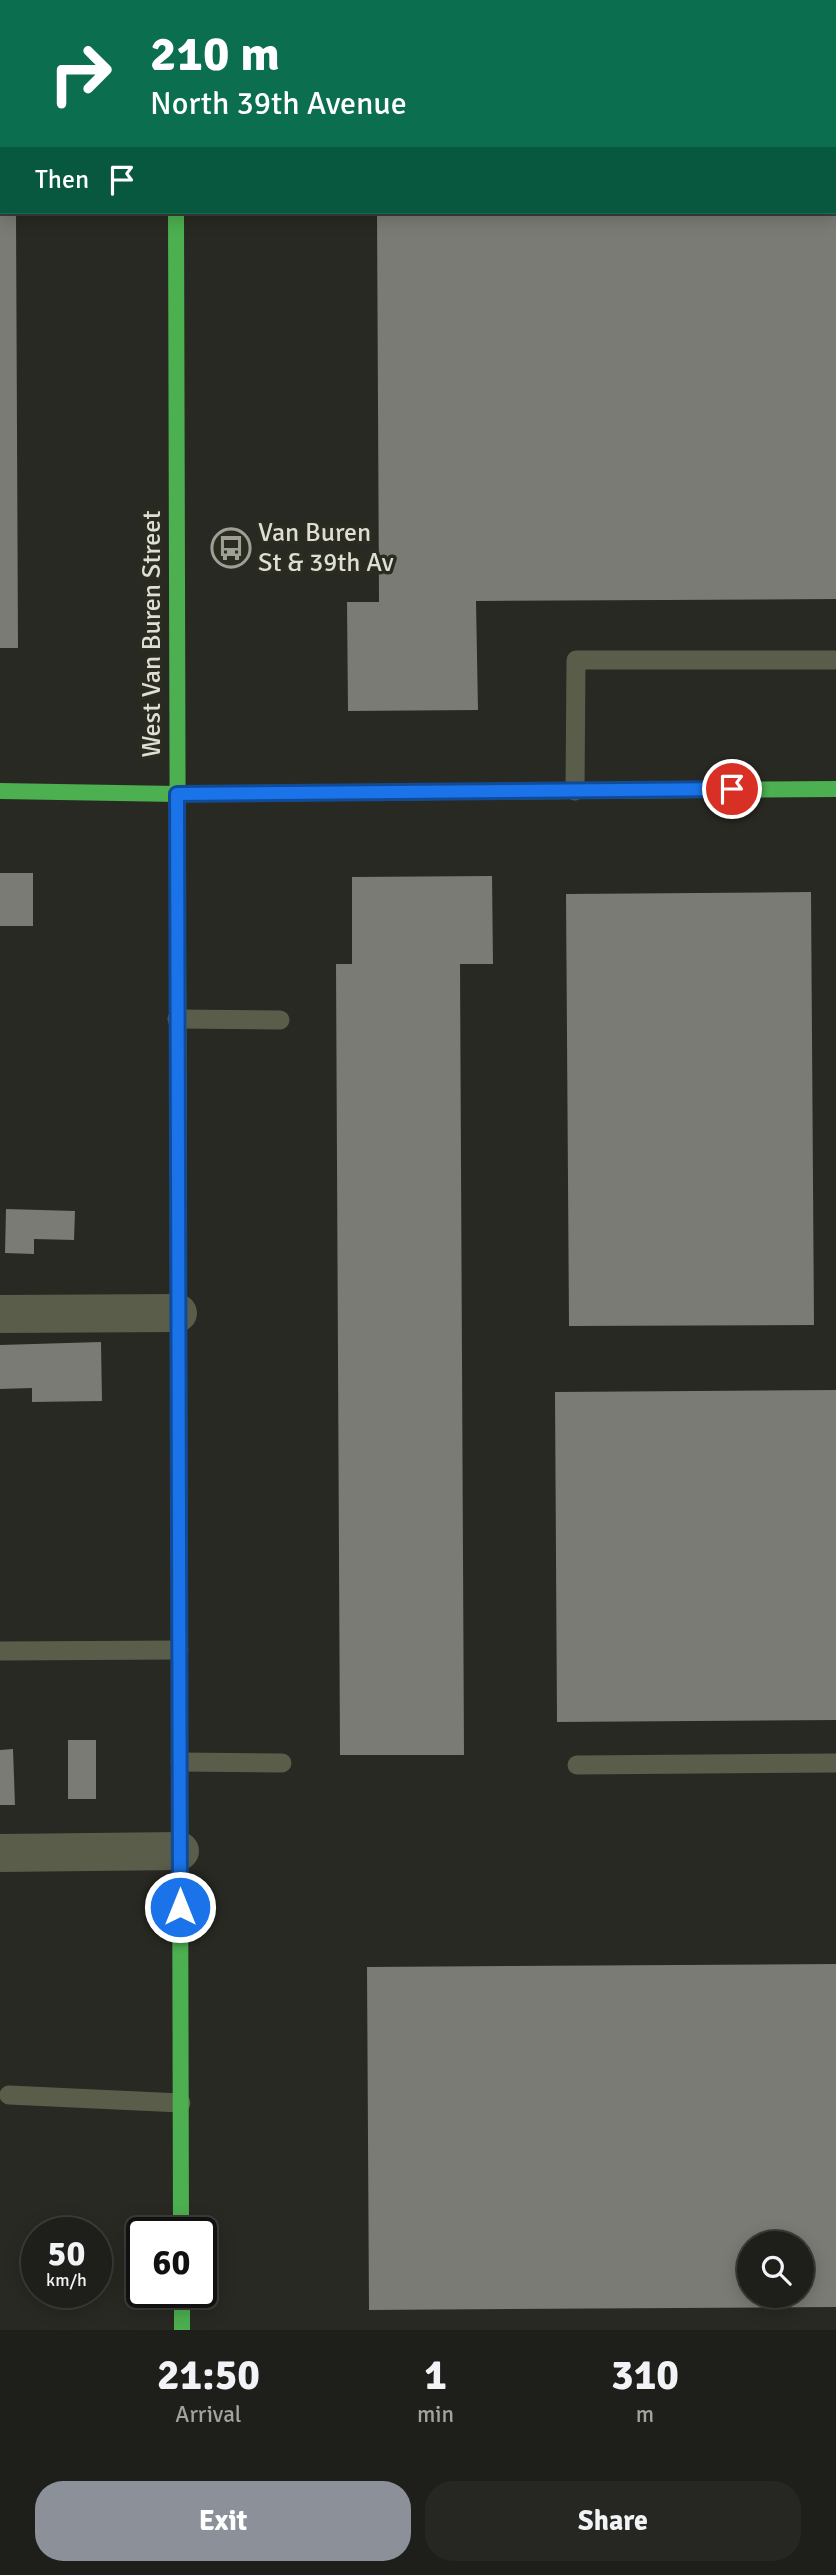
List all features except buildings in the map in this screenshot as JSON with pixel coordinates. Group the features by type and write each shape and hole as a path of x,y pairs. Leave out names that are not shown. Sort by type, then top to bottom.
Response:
{"main road":[{"name":"West Van Buren Street","path":"176,214 181,2217"},
{"path":"0,791 177,794 836,789"},
{"path":"182,2308 182,2330"}],"street":[{"path":"0,1314 178,1313"},
{"path":"0,1853 180,1851"}],"lane":[{"path":"575,791 576,660 836,660"},
{"path":"177,1019 280,1020"},
{"path":"0,1651 179,1650"},
{"path":"180,1762 282,1763"},
{"path":"577,1765 836,1763"},
{"path":"9,2095 86,2096 181,2103"}],"traffic: fast":[{"path":"176,214 178,945"},
{"path":"0,791 177,794 836,789"},
{"path":"179,1383 181,2217"},
{"path":"182,2308 182,2330"}],"traffic: slow":[{"path":"178,945 179,1383"}],"place":[{"name":"Van Buren St & 39th Av","path":"231,548"}],"route":[{"path":"180,1907 177,794 732,789"}]}
